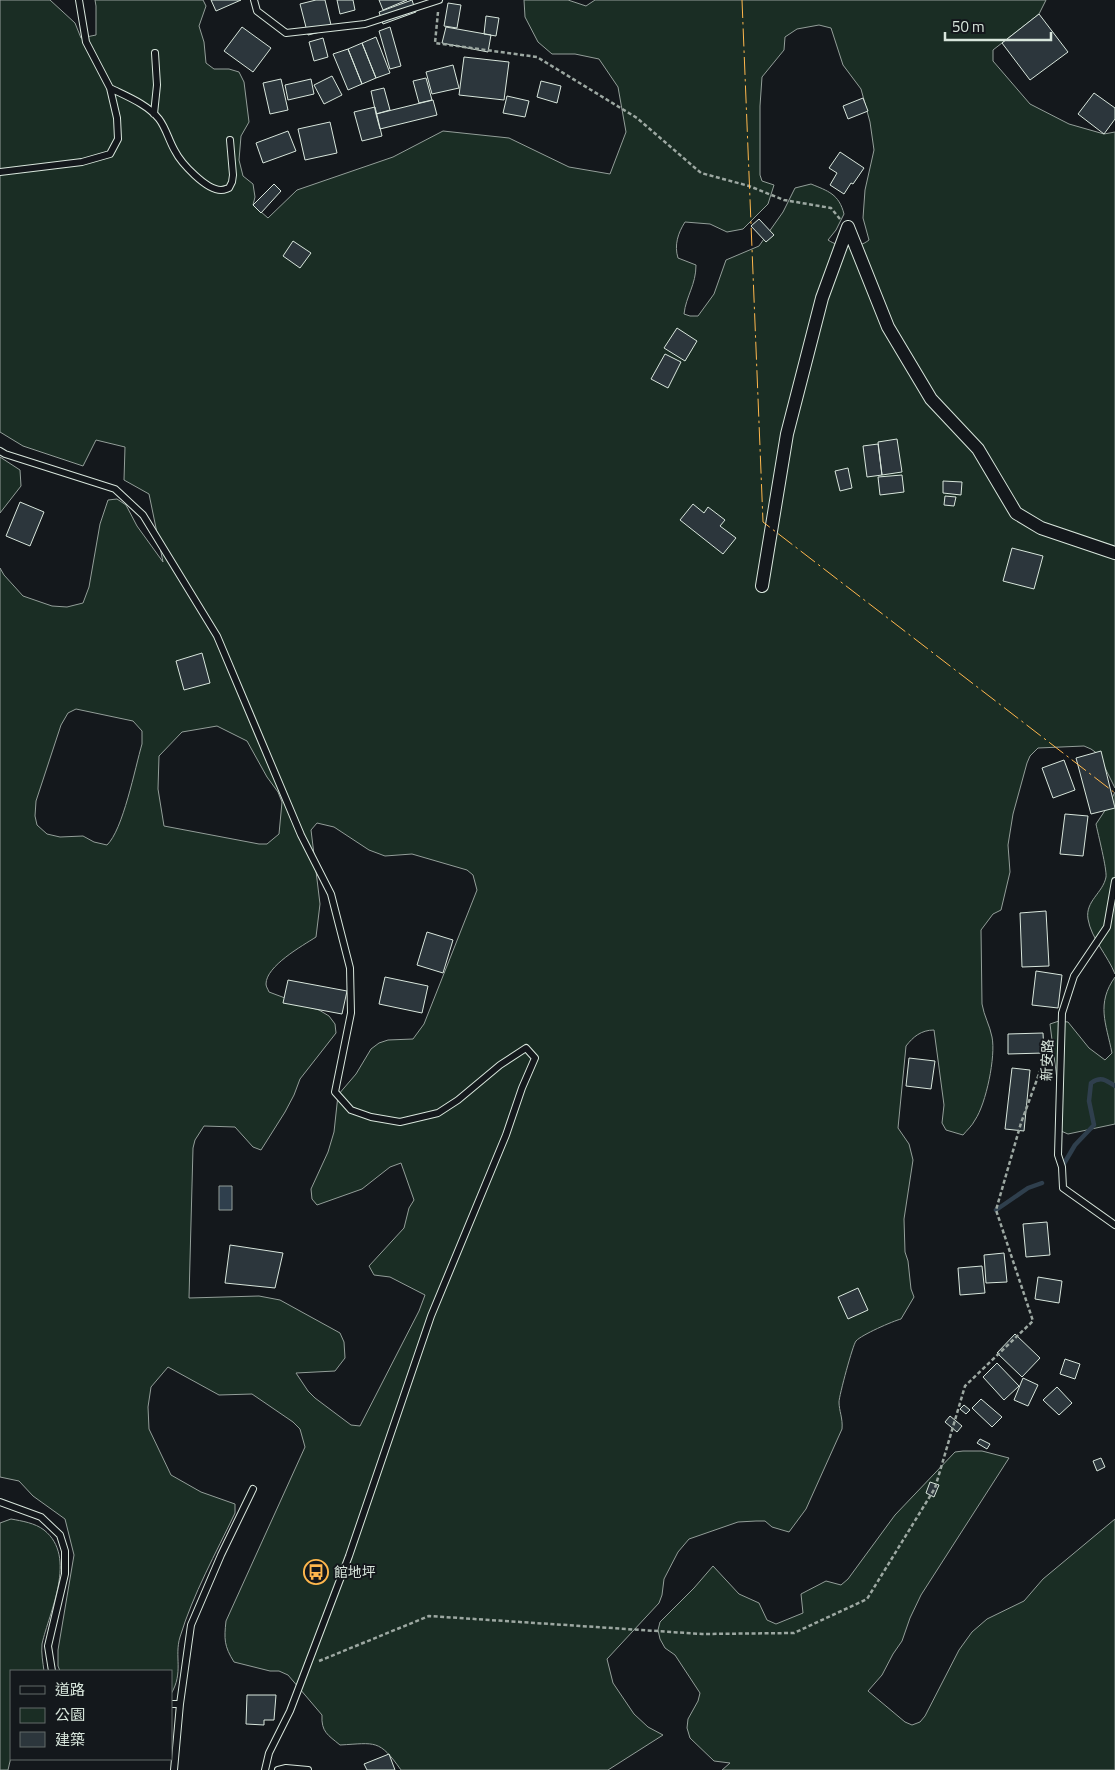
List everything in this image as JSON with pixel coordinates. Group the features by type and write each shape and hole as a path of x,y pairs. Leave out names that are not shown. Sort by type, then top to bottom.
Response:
{"street":[{"path":"848,227 888,326 931,399 978,449 1016,512 1041,528 1115,553"},
{"path":"762,586 787,434 822,298 848,227"}],"lane":[{"path":"0,172 82,162 110,154 118,139 117,118 110,88 86,42 79,0"},
{"path":"254,0 258,11 286,33 364,24 439,1"},
{"path":"154,114 157,85 155,53"},
{"path":"110,88 154,114 160,120 176,152 190,171 207,184 221,190 229,188 232,182 230,140"},
{"path":"0,451 4,454 115,489 143,515 217,636 301,835 331,894 350,968 351,1013 335,1092 340,1098 351,1110 371,1117 400,1122 438,1113 458,1100 500,1065 526,1048 535,1058 522,1088 506,1135 430,1316 349,1556 290,1711 269,1754 265,1770"},
{"name":"新安路","path":"1115,881 1107,927 1074,976 1062,1013 1058,1155 1062,1167 1063,1188 1115,1224"},
{"path":"174,1770 180,1704 191,1624 221,1555 253,1489"},
{"path":"0,1502 41,1517 60,1535 65,1551 65,1574 48,1646 52,1670"},
{"path":"172,1704 180,1704"},
{"path":"278,1770 286,1768 308,1770"}],"path":[{"path":"439,1 436,43 537,57 637,118 701,174 749,186 784,200 831,208 848,227"},
{"path":"308,1665 429,1616 702,1634 794,1633 867,1599 935,1488 965,1386 1034,1321 996,1210 1021,1123 1052,1041"}],"green space":[{"path":"0,0 50,0 75,23 81,38 96,35 95,0 203,0 206,6 199,26 204,42 206,63 214,69 229,69 239,72 244,82 249,122 241,136 239,160 243,176 253,184 255,197 253,205 268,218 297,190 393,157 443,131 509,138 569,167 610,174 626,132 618,87 599,59 575,54 552,54 538,42 525,17 524,0 568,0 586,6 595,0 1046,0 1039,14 993,50 993,61 1030,104 1069,124 1104,134 1115,132 1115,788 1098,754 1084,746 1038,748 1030,756 1013,814 1008,845 1010,872 1001,910 993,914 981,930 982,1004 992,1037 993,1056 983,1103 974,1122 963,1135 946,1130 942,1123 944,1105 934,1030 925,1031 918,1035 906,1046 898,1128 909,1144 913,1160 904,1219 905,1252 914,1297 901,1319 870,1332 859,1338 854,1344 839,1405 842,1429 806,1509 789,1532 772,1527 765,1521 738,1522 689,1539 678,1552 664,1579 659,1603 607,1659 613,1683 634,1714 648,1727 663,1735 608,1770 401,1770 382,1748 376,1745 340,1745 326,1733 322,1715 288,1675 279,1671 270,1671 234,1662 225,1642 226,1621 305,1447 300,1429 293,1422 252,1394 219,1395 168,1367 151,1387 148,1407 149,1429 171,1475 201,1492 235,1504 235,1513 198,1589 185,1621 178,1644 178,1672 175,1686 172,1692 172,1670 60,1670 58,1650 74,1555 65,1519 33,1496 19,1481 0,1477 0,568 23,596 52,606 67,607 83,603 89,587 100,524 108,500 117,499 126,505 137,526 163,562 149,494 124,480 125,447 96,440 83,466 23,446 0,432","holes":["819,25 831,28 843,65 861,89 870,122 874,150 865,190 863,218 869,240 854,246 838,245 828,240 836,230 844,214 839,202 828,191 811,184 795,188 783,212 759,246 726,260 714,294 698,316 684,314 696,272 696,265 678,258 676,248 680,230 685,222 710,224 727,232 743,229 768,204 774,185 762,181 760,175 762,77 784,50 785,37 797,29","76,709 133,721 142,731 142,744 128,798 118,826 107,845 94,842 83,836 60,837 47,834 37,825 35,816 36,801 61,725 68,713","217,726 247,741 267,777 278,792 282,802 279,834 267,844 164,826 158,789 159,756 182,732","317,823 334,827 369,850 385,856 412,854 467,870 473,875 477,890 424,1024 413,1039 388,1040 379,1043 371,1049 356,1074 338,1095 334,1132 328,1152 311,1189 312,1199 317,1205 362,1189 390,1167 401,1163 414,1200 409,1208 404,1228 369,1266 374,1275 390,1277 425,1295 419,1311 360,1426 351,1425 315,1398 296,1373 335,1371 345,1358 344,1342 340,1333 280,1300 259,1296 189,1298 193,1148 195,1140 204,1126 235,1127 253,1147 261,1150 285,1112 300,1079 336,1033 335,1024 329,1016 319,1010 269,992 266,985 268,977 278,964 316,937 320,904 311,830"]},
{"path":"0,457 20,470 21,486 0,513"},
{"path":"1115,792 1115,974 1092,933 1088,913 1089,907 1102,888 1106,877 1096,824"},
{"path":"1115,977 1115,1124 1068,1134 1061,1131 1061,1111 1050,1024 1059,1021 1068,1022 1089,1048 1105,1060 1112,1053 1105,1023 1104,1005 1109,987"},
{"path":"982,1451 1009,1458 921,1595 902,1641 882,1675 868,1691 905,1722 912,1725 920,1722 925,1716 959,1650 972,1632 987,1619 1024,1601 1043,1579 1115,1519 1115,1770 722,1770 730,1763 714,1761 690,1738 687,1728 688,1719 698,1701 700,1693 675,1655 665,1648 658,1630 660,1622 713,1566 739,1594 759,1603 767,1620 776,1624 803,1613 801,1594 826,1581 841,1585 848,1579 895,1515 955,1452"},
{"path":"11,1519 33,1524 44,1530 54,1541 59,1555 60,1569 55,1601 42,1644 44,1670 10,1670 10,1760 8,1770 0,1770 0,1523"}],"water":[{"path":"219,1186 232,1186 232,1210 219,1210"}],"building":[{"path":"211,0 241,0 216,11"},
{"path":"325,0 332,29 308,35 300,4"},
{"path":"337,0 353,0 355,10 340,14"},
{"path":"379,0 407,0 383,10"},
{"path":"412,0 416,12 383,24 379,12"},
{"path":"448,3 461,5 457,28 444,26"},
{"path":"1039,14 1068,52 1030,80 1002,43"},
{"path":"486,16 499,18 496,36 484,34"},
{"path":"242,27 271,48 253,72 224,51"},
{"path":"390,27 401,66 390,69 379,31"},
{"path":"446,27 491,35 488,52 442,43"},
{"path":"376,37 390,73 376,78 362,43"},
{"path":"323,38 328,57 314,61 309,42"},
{"path":"362,43 376,78 362,84 348,49"},
{"path":"348,49 362,84 348,90 333,54"},
{"path":"464,57 509,62 504,100 459,95"},
{"path":"453,65 459,88 432,94 426,72"},
{"path":"332,76 342,95 324,104 314,85"},
{"path":"426,78 432,100 419,103 413,81"},
{"path":"281,79 288,110 270,114 263,83"},
{"path":"311,79 314,94 288,100 285,85"},
{"path":"541,81 561,86 557,103 537,97"},
{"path":"384,88 390,110 376,114 371,91"},
{"path":"1094,93 1115,108 1115,119 1104,134 1078,114"},
{"path":"507,96 529,101 525,117 503,113"},
{"path":"863,98 868,111 848,119 843,106"},
{"path":"433,100 437,115 380,129 376,114"},
{"path":"375,107 382,136 362,141 354,112"},
{"path":"330,122 337,153 305,160 298,129"},
{"path":"288,131 296,151 263,163 256,143"},
{"path":"840,152 864,168 844,194 830,185 837,173 829,168"},
{"path":"274,184 281,191 261,213 253,205"},
{"path":"759,219 774,235 766,242 751,226"},
{"path":"293,241 311,253 300,268 283,256"},
{"path":"677,328 697,341 685,361 664,348"},
{"path":"665,354 681,362 668,388 651,379"},
{"path":"897,439 902,472 882,475 878,442"},
{"path":"878,444 882,475 867,477 863,446"},
{"path":"848,468 852,488 840,491 835,471"},
{"path":"902,475 904,492 880,495 878,477"},
{"path":"943,481 962,482 961,495 943,493"},
{"path":"945,496 956,497 954,506 944,505"},
{"path":"20,502 44,512 30,546 6,536"},
{"path":"693,504 704,513 708,507 725,520 720,526 736,538 723,554 680,520"},
{"path":"1012,548 1043,556 1034,589 1003,581"},
{"path":"202,653 210,683 184,690 176,661"},
{"path":"1101,751 1115,808 1091,814 1076,758"},
{"path":"1064,760 1075,790 1053,798 1042,768"},
{"path":"1065,814 1088,816 1083,856 1060,854"},
{"path":"1046,911 1049,966 1022,967 1020,913"},
{"path":"427,932 453,940 443,973 417,965"},
{"path":"1036,971 1062,975 1058,1008 1032,1005"},
{"path":"385,977 428,986 422,1013 379,1004"},
{"path":"288,980 347,991 342,1014 283,1003"},
{"path":"1043,1033 1044,1053 1008,1054 1008,1034"},
{"path":"909,1058 935,1061 931,1089 906,1086"},
{"path":"1012,1068 1030,1070 1024,1131 1005,1129"},
{"path":"1047,1222 1050,1255 1026,1257 1023,1224"},
{"path":"230,1245 283,1253 275,1288 225,1283"},
{"path":"1004,1253 1007,1282 986,1283 984,1255"},
{"path":"982,1266 985,1293 960,1295 958,1268"},
{"path":"1038,1277 1062,1281 1059,1303 1035,1299"},
{"path":"858,1288 868,1310 848,1319 838,1297"},
{"path":"1015,1334 1040,1358 1022,1377 997,1353"},
{"path":"1065,1359 1080,1364 1075,1379 1060,1374"},
{"path":"997,1363 1019,1386 1004,1400 983,1377"},
{"path":"1023,1378 1038,1385 1028,1406 1014,1400"},
{"path":"1057,1387 1072,1403 1059,1415 1043,1400"},
{"path":"981,1399 1002,1417 992,1427 972,1408"},
{"path":"964,1405 970,1410 966,1414 960,1409"},
{"path":"950,1416 962,1426 957,1432 945,1422"},
{"path":"980,1439 990,1444 987,1449 977,1443"},
{"path":"1101,1458 1105,1467 1097,1471 1093,1461"},
{"path":"930,1482 939,1485 934,1497 926,1493"},
{"path":"247,1695 276,1695 274,1720 264,1720 264,1725 246,1724"},
{"path":"389,1754 395,1770 367,1770 364,1764"}],"waterway":[{"path":"1062,1167 1075,1145 1094,1125 1089,1101 1091,1083 1103,1080 1115,1086"},
{"path":"996,1210 1028,1188 1042,1183"}],"power":[{"path":"742,0 763,522 1115,793"}],"place":[{"name":"館地坪","path":"316,1572"}]}
